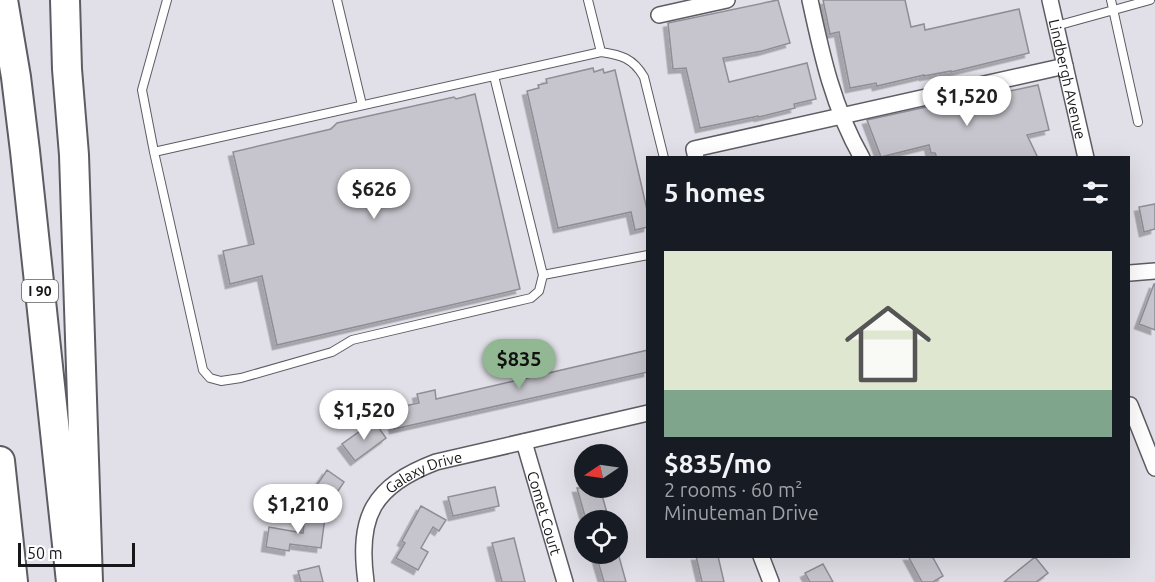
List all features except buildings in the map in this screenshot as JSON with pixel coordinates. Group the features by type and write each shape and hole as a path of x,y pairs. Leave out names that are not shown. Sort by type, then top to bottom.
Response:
{"highway":[{"name":"I 90","path":"3,0 24,140 71,582"},
{"path":"54,0 67,69"},
{"path":"65,0 67,69 74,155 88,582"},
{"path":"0,461 13,582"}],"street":[{"path":"659,15 727,0"},
{"path":"810,0 820,50 840,116 861,156"},
{"name":"Lindbergh Avenue","path":"1050,0 1086,156"},
{"path":"696,156 694,149 1065,66"},
{"path":"1130,273 1155,271"},
{"path":"1130,405 1155,468"},
{"name":"Galaxy Drive","path":"366,582 364,540 370,514 376,500 389,486 404,476 436,462 646,413"},
{"name":"Comet Court","path":"524,442 565,582"},
{"path":"762,558 771,582"}],"lane":[{"path":"167,0 142,90 203,370 210,378 221,381 241,378 332,352 352,340 531,298 538,291 543,275 494,76"},
{"path":"337,0 362,105"},
{"path":"588,0 601,52"},
{"path":"1111,0 1138,122"},
{"path":"1056,26 1150,0"},
{"path":"154,152 601,52 624,56 637,66 644,77 664,156"},
{"path":"543,275 646,255"}]}
